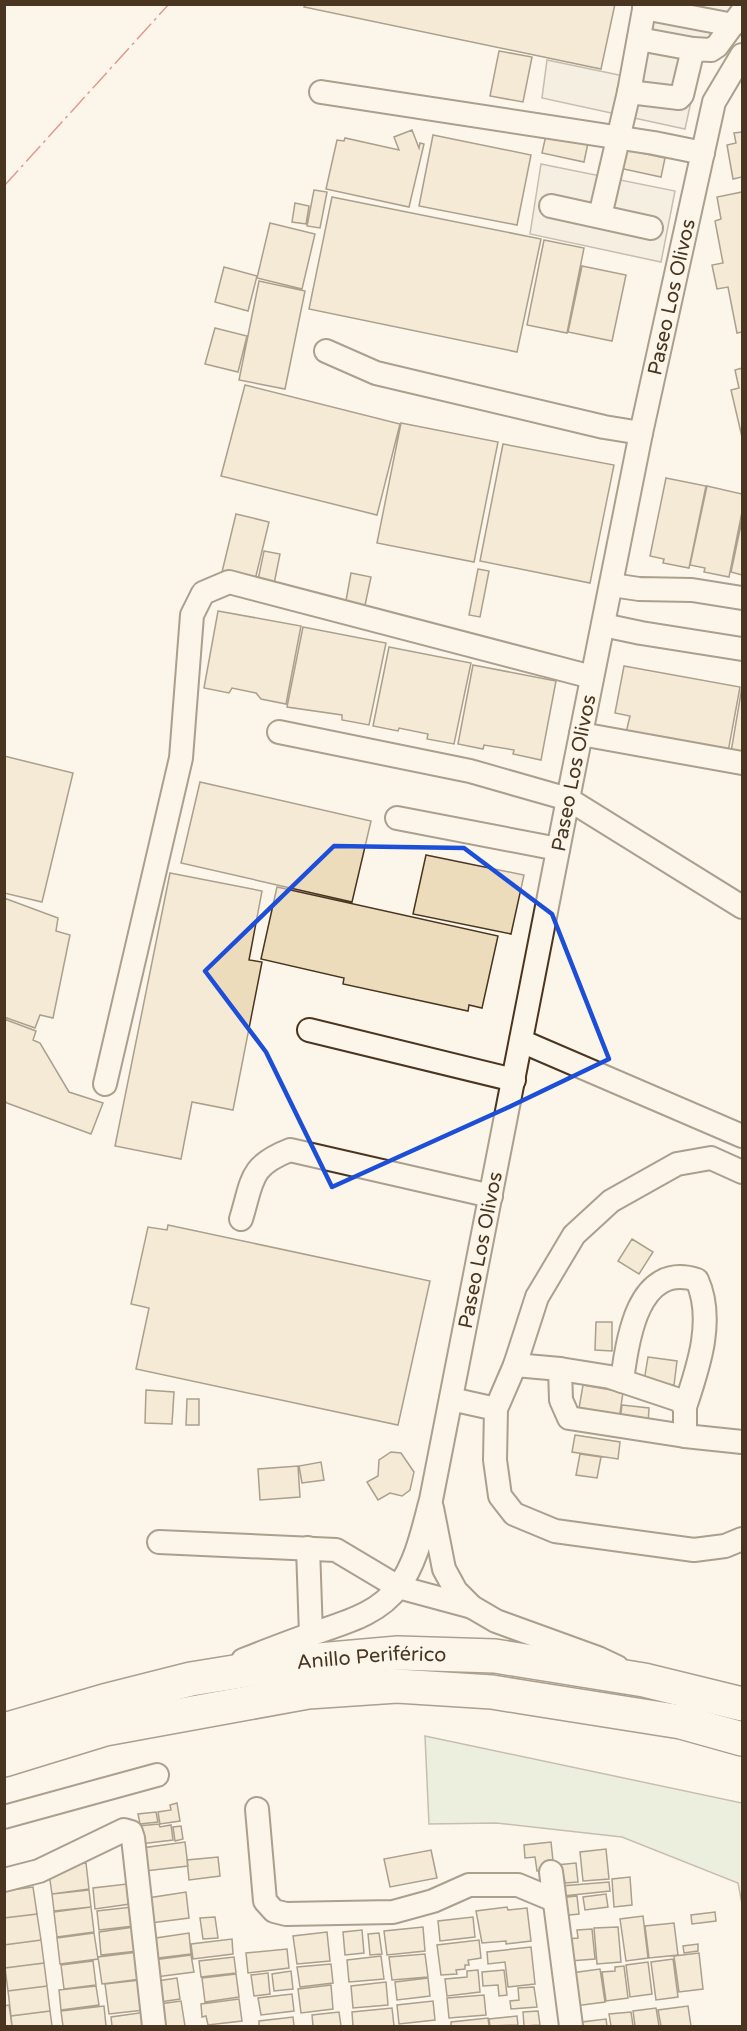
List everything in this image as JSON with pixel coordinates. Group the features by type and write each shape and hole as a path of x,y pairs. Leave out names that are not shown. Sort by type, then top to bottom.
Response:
{"highway":[{"name":"Anillo Periférico","path":"4,1730 190,1679 296,1662 398,1653 495,1656 644,1680 742,1704"},
{"name":"Anillo Periférico","path":"4,1760 105,1728 308,1692 397,1686 520,1696 681,1722 742,1739"}],"street":[{"path":"600,216 629,92 645,7 738,18"},
{"path":"639,39 711,50 717,46 738,18"},
{"path":"629,92 679,98 693,49"},
{"name":"Paseo Los Olivos","path":"190,1679 359,1618 379,1606 398,1587 411,1565 431,1500 641,433 714,102 742,55"},
{"path":"321,92 654,142 703,153"},
{"path":"550,206 651,228"},
{"path":"326,351 376,373 604,427 641,433"},
{"path":"105,1084 181,758 192,615 203,593 228,582 592,677"},
{"path":"612,585 639,589 692,590 742,598"},
{"path":"603,625 742,649"},
{"path":"279,732 470,771 568,799 742,908"},
{"path":"581,734 742,763"},
{"path":"397,819 558,849"},
{"path":"309,1030 514,1080"},
{"path":"521,1041 742,1136"},
{"path":"241,1219 255,1171 272,1157 290,1150 491,1196"},
{"path":"742,1172 711,1158 676,1164 611,1201 574,1235 537,1297 515,1365 496,1410 495,1460 500,1496 514,1514 555,1531 694,1550 725,1546 742,1539"},
{"path":"622,1381 626,1347 642,1301 654,1286 672,1276 686,1276 697,1280 703,1293 704,1326 700,1361 685,1407 685,1436"},
{"path":"515,1365 610,1377 679,1400 685,1407"},
{"path":"560,1369 561,1400 569,1418 685,1436 742,1442"},
{"path":"451,1399 496,1410"},
{"name":"Paseo Los Olivos","path":"431,1500 444,1569 456,1591 472,1608 496,1622 598,1658 644,1680"},
{"path":"159,1542 336,1550 398,1587 472,1608"},
{"path":"308,1548 311,1635"},
{"path":"4,1817 157,1775"},
{"path":"257,1809 265,1900 274,1911 286,1914 393,1912 434,1902 469,1885 518,1885 554,1900"},
{"path":"4,1880 39,1871 124,1830 130,1832 133,1838 154,2026"},
{"path":"551,1872 571,2026"}],"highlighted area":[{"path":"334,846 464,848 552,914 609,1059 332,1187 266,1052 205,971"}],"green space":[{"path":"425,1736 742,1803 742,1904 738,1883 622,1837 496,1823 429,1824"}],"shaded area":[{"path":"637,5 742,5 701,56 685,129 542,98 547,60 624,76"},
{"path":"541,164 675,191 661,262 530,234"}],"building":[{"path":"305,4 615,4 601,69 304,7"},
{"path":"499,51 532,57 523,102 490,96"},
{"path":"412,130 419,148 420,143 424,144 409,207 326,189 337,140 344,141 345,138 399,150 394,137"},
{"path":"742,132 742,177 733,179 727,145 736,143 734,133"},
{"path":"433,135 531,155 517,225 419,206"},
{"path":"546,135 588,143 584,162 542,153"},
{"path":"623,149 665,158 661,177 619,168"},
{"path":"314,190 327,192 320,228 307,226"},
{"path":"742,192 742,332 737,333 728,287 717,289 712,265 723,263 715,221 721,219 717,197"},
{"path":"332,197 541,239 517,352 309,309"},
{"path":"295,203 309,206 306,224 292,222"},
{"path":"270,223 315,234 302,289 257,278"},
{"path":"544,240 584,248 567,333 527,325"},
{"path":"582,266 626,275 612,341 568,332"},
{"path":"224,267 257,276 248,311 215,302"},
{"path":"259,281 305,291 285,389 239,380"},
{"path":"215,328 247,336 238,372 205,364"},
{"path":"742,368 742,437 731,390 739,388 735,370"},
{"path":"245,385 400,424 377,515 221,476"},
{"path":"401,423 498,442 474,562 377,543"},
{"path":"503,444 614,465 590,583 480,561"},
{"path":"666,478 706,486 689,568 663,563 664,559 650,556"},
{"path":"707,486 742,494 742,512 729,577 704,572 705,568 690,565"},
{"path":"236,514 269,522 255,580 222,572"},
{"path":"742,520 742,575 731,572"},
{"path":"264,551 280,554 274,584 258,580"},
{"path":"478,569 489,571 480,617 469,615"},
{"path":"351,573 371,577 364,610 345,606"},
{"path":"218,611 301,626 286,704 261,699 256,693 232,688 229,693 204,688"},
{"path":"303,627 386,643 369,725 342,720 342,715 287,707"},
{"path":"389,647 471,663 454,744 427,739 428,734 373,726"},
{"path":"473,665 556,681 541,760 513,754 514,750 484,745 483,749 458,744"},
{"path":"624,666 740,687 728,752 626,733 630,716 615,713"},
{"path":"742,687 742,760 730,758"},
{"path":"4,756 73,773 42,902 4,893"},
{"path":"200,782 371,821 352,902 181,863"},
{"path":"426,855 524,875 511,934 413,914"},
{"path":"170,873 262,891 249,960 262,962 233,1110 192,1102 181,1159 115,1146"},
{"path":"277,887 498,936 482,1008 469,1005 468,1011 343,984 344,978 261,959"},
{"path":"4,898 58,918 56,931 70,935 53,1018 40,1015 35,1028 4,1017"},
{"path":"4,1019 36,1031 33,1040 40,1043 69,1092 103,1103 91,1134 4,1100"},
{"path":"168,1225 430,1281 398,1425 136,1369 149,1308 131,1304 148,1227 167,1230"},
{"path":"632,1239 653,1252 639,1274 618,1261"},
{"path":"596,1322 612,1322 612,1351 595,1350"},
{"path":"648,1357 677,1361 674,1385 644,1381"},
{"path":"583,1385 623,1392 619,1420 578,1414"},
{"path":"146,1390 174,1392 172,1424 145,1423"},
{"path":"187,1399 199,1399 199,1425 186,1425"},
{"path":"622,1405 649,1408 648,1424 620,1421"},
{"path":"575,1435 620,1442 618,1459 572,1452"},
{"path":"391,1452 401,1453 414,1472 410,1490 402,1496 390,1493 378,1500 367,1482 378,1476 379,1460"},
{"path":"580,1454 601,1457 597,1478 576,1475"},
{"path":"321,1462 324,1480 302,1483 299,1466"},
{"path":"298,1466 300,1497 260,1500 258,1469"},
{"path":"177,1803 180,1821 160,1824 158,1812 171,1810 170,1805"},
{"path":"156,1812 158,1822 140,1824 138,1814"},
{"path":"159,1824 160,1827 171,1825 173,1840 140,1844 138,1826"},
{"path":"181,1826 183,1839 175,1841 173,1827"},
{"path":"185,1842 188,1866 145,1871 142,1848"},
{"path":"551,1842 554,1870 537,1871 535,1857 525,1858 524,1845"},
{"path":"606,1849 609,1879 583,1881 580,1852"},
{"path":"431,1850 437,1878 390,1887 384,1859"},
{"path":"218,1857 220,1876 189,1880 187,1860"},
{"path":"86,1863 89,1889 52,1894 48,1867"},
{"path":"576,1863 578,1882 565,1883 564,1877 557,1878 556,1865"},
{"path":"630,1877 632,1905 614,1907 612,1879"},
{"path":"609,1882 610,1891 563,1896 561,1886"},
{"path":"127,1884 130,1904 95,1909 93,1888"},
{"path":"33,1887 37,1914 4,1918 4,1891"},
{"path":"89,1890 91,1907 54,1911 52,1894"},
{"path":"186,1892 189,1918 151,1923 148,1898"},
{"path":"606,1894 608,1907 585,1910 583,1897"},
{"path":"577,1896 579,1914 560,1916 558,1898"},
{"path":"91,1907 94,1932 57,1937 54,1912"},
{"path":"132,1907 134,1926 99,1930 97,1911"},
{"path":"507,1907 508,1910 527,1908 531,1941 506,1944 506,1941 482,1943 476,1911"},
{"path":"715,1912 716,1921 692,1924 691,1915"},
{"path":"37,1914 41,1940 4,1945 4,1918"},
{"path":"643,1916 648,1958 626,1961 620,1919"},
{"path":"215,1917 218,1938 203,1939 200,1918"},
{"path":"473,1917 475,1937 440,1941 438,1921"},
{"path":"674,1923 678,1955 649,1958 645,1926"},
{"path":"134,1927 138,1951 101,1955 99,1932"},
{"path":"423,1927 425,1951 387,1955 384,1931"},
{"path":"618,1927 621,1962 597,1964 594,1928"},
{"path":"592,1929 595,1959 570,1961 567,1939 578,1938 577,1930"},
{"path":"362,1930 364,1953 345,1955 343,1932"},
{"path":"327,1932 330,1961 297,1964 293,1936"},
{"path":"94,1933 98,1959 60,1964 57,1938"},
{"path":"189,1933 191,1954 158,1958 156,1938"},
{"path":"379,1933 382,1954 370,1955 368,1934"},
{"path":"232,1939 233,1954 193,1959 191,1944"},
{"path":"41,1940 44,1963 5,1968 4,1945"},
{"path":"479,1940 481,1958 468,1960 469,1965 465,1965 465,1969 456,1970 457,1974 441,1975 437,1945"},
{"path":"698,1944 698,1951 684,1953 683,1946"},
{"path":"531,1947 535,1984 508,1987 505,1962 488,1964 487,1952"},
{"path":"287,1949 289,1968 248,1973 246,1953"},
{"path":"138,1952 141,1979 102,1984 98,1957"},
{"path":"699,1953 703,1989 679,1992 674,1956"},
{"path":"425,1954 428,1977 392,1980 389,1957"},
{"path":"191,1955 194,1972 156,1977 153,1960"},
{"path":"381,1956 384,1979 349,1982 347,1960"},
{"path":"234,1957 236,1973 201,1977 199,1961"},
{"path":"673,1959 678,1997 656,2000 651,1962"},
{"path":"93,1961 96,1985 64,1989 61,1965"},
{"path":"648,1962 652,1994 630,1997 626,1965"},
{"path":"44,1963 47,1986 8,1991 5,1968"},
{"path":"331,1964 333,1983 300,1987 297,1967"},
{"path":"624,1966 628,1998 606,2001 602,1972 615,1971 615,1967"},
{"path":"600,1969 605,2002 575,2006 571,1973"},
{"path":"478,1970 480,1992 447,1996 445,1979 467,1977 467,1971"},
{"path":"504,1970 507,1995 499,1996 498,1985 483,1986 482,1972"},
{"path":"291,1971 293,1989 274,1991 272,1974"},
{"path":"268,1973 270,1994 254,1996 251,1975"},
{"path":"236,1974 239,1997 205,2002 202,1978"},
{"path":"177,1978 180,1999 160,2002 157,1981"},
{"path":"428,1978 430,1996 397,2000 395,1982"},
{"path":"140,1980 144,2010 109,2014 105,1984"},
{"path":"386,1982 388,2005 353,2008 351,1986"},
{"path":"331,1985 333,2009 301,2013 298,1989"},
{"path":"47,1986 50,2011 11,2016 8,1991"},
{"path":"96,1986 99,2005 61,2010 59,1990"},
{"path":"534,1987 537,2007 511,2009 510,2001 519,2000 518,1988"},
{"path":"292,1994 294,2011 261,2015 258,1998"},
{"path":"484,1995 486,2015 449,2018 447,1998"},
{"path":"239,1999 242,2021 208,2025 206,2016 202,2017 201,2004"},
{"path":"181,2001 185,2026 162,2026 159,2004"},
{"path":"433,2001 435,2020 399,2024 397,2005"},
{"path":"9,2005 12,2026 4,2026 4,2006"},
{"path":"104,2006 106,2026 63,2026 61,2011"},
{"path":"688,2006 691,2026 661,2026 658,2010"},
{"path":"392,2008 394,2026 353,2026 352,2012"},
{"path":"656,2008 659,2026 635,2026 633,2011"},
{"path":"50,2011 52,2026 12,2026 11,2016"},
{"path":"538,2011 540,2025 524,2026 523,2012"},
{"path":"146,2012 148,2026 112,2026 111,2017"},
{"path":"339,2012 341,2026 313,2026 312,2015"},
{"path":"631,2012 633,2026 611,2026 609,2014"},
{"path":"517,2016 518,2025 490,2026 489,2019"},
{"path":"293,2017 294,2026 259,2026 259,2021"},
{"path":"488,2018 489,2026 451,2026 451,2022"},
{"path":"606,2019 607,2026 583,2026 582,2022"}],"power":[{"path":"4,186 169,4"}]}
